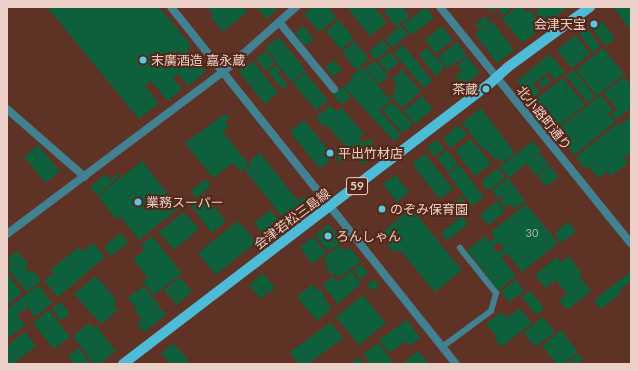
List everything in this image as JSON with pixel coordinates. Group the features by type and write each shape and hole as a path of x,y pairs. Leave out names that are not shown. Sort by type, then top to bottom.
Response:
{"main road":[{"name":"会津若松三島線","path":"124,364 497,78 508,67 590,7"}],"street":[{"path":"171,7 456,364"},
{"path":"7,234 223,72 296,7"},
{"name":"北小路町通り","path":"440,7 631,244"},
{"path":"279,22 334,89"},
{"path":"7,109 85,177"}],"lane":[{"path":"442,347 491,311 496,293 460,248"}],"building":[{"name":"末廣酒造 嘉永蔵","path":"47,7 159,7 191,45 187,49 206,72 188,86 178,74 173,78 182,89 168,101 151,81 145,86 159,103 139,119"},
{"path":"207,7 243,7 247,12 223,32 211,17 213,15"},
{"path":"256,7 275,7 277,10 267,19"},
{"path":"313,7 328,7 337,18 319,32 304,14"},
{"path":"347,7 374,7 387,23 370,36"},
{"path":"389,7 403,7 410,17 396,27 384,11"},
{"path":"426,7 434,18 411,35 403,25"},
{"path":"487,7 499,7 491,12"},
{"path":"500,7 513,7 502,15 499,10"},
{"path":"517,7 522,7 527,13 530,10 543,27 522,43 502,18"},
{"path":"541,7 568,7 546,24 535,11"},
{"path":"613,7 631,7 631,31"},
{"path":"485,16 490,21 479,30 475,25"},
{"path":"339,20 354,39 341,50 326,31"},
{"path":"492,21 514,50 497,63 475,34"},
{"path":"602,21 615,38 606,46 592,29"},
{"path":"304,26 314,39 305,46 295,33"},
{"path":"401,26 408,34 393,48 385,39"},
{"path":"442,26 453,40 436,54 425,40"},
{"path":"587,28 600,46 593,52 579,34"},
{"path":"576,35 590,54 572,68 557,50"},
{"path":"279,37 306,71 292,82 265,48"},
{"path":"383,40 390,48 376,60 369,51"},
{"path":"355,42 369,59 356,70 342,52"},
{"path":"457,42 467,56 447,68 438,57"},
{"path":"403,45 433,81 424,88 394,53"},
{"path":"427,48 445,68 436,76 419,55"},
{"path":"603,48 624,74 597,96 576,70"},
{"path":"265,51 275,63 266,71 256,59"},
{"path":"389,52 399,62 388,72 378,62"},
{"path":"550,54 565,72 555,80 549,72 533,84 540,92 531,99 517,81"},
{"path":"467,57 480,72 464,86 455,76 462,70 457,65"},
{"path":"334,60 342,70 333,77 325,67"},
{"path":"253,61 278,93 265,104 239,72"},
{"path":"374,61 389,76 379,84 365,69"},
{"path":"276,65 281,71 278,73 288,85 283,89 268,72"},
{"path":"362,67 391,100 379,110 401,135 394,141 344,87 353,79 351,77"},
{"path":"402,70 421,91 402,108 391,96 396,92 393,89 397,85 392,79"},
{"path":"574,70 595,97 588,103 566,76"},
{"path":"305,73 328,100 316,110 293,83"},
{"path":"547,76 551,82 542,88 538,83"},
{"path":"624,77 631,85 631,108 616,120 611,114 617,109 604,93"},
{"path":"563,78 585,105 553,130 531,103"},
{"path":"343,87 351,97 342,105 333,95"},
{"path":"601,95 613,110 608,113 615,122 574,155 555,131"},
{"path":"422,96 433,109 415,124 404,111"},
{"path":"392,102 413,124 403,133 382,110"},
{"path":"331,105 337,112 342,108 364,134 359,138 363,143 369,139 379,152 362,165 327,125 324,127 316,117"},
{"path":"481,108 515,153 502,163 499,158 496,161 486,149 484,150 462,123"},
{"path":"225,114 229,119 225,122 229,127 223,132 249,165 241,172 233,163 213,178 185,143"},
{"path":"631,116 631,153 624,158 628,163 611,176 608,171 598,178 589,166 585,169 576,157 617,124 619,126"},
{"path":"304,120 334,157 320,169 290,132"},
{"path":"459,125 467,135 450,148 443,138"},
{"path":"471,139 491,164 475,176 455,151"},
{"path":"437,140 444,149 434,156 427,147"},
{"path":"533,141 541,152 528,162 541,154 549,165 535,175 527,163 509,178 500,167"},
{"path":"38,145 60,171 46,183 24,157"},
{"path":"338,150 345,159 341,163 334,153"},
{"path":"447,150 458,165 448,172 437,158"},
{"path":"260,153 298,201 304,196 311,204 303,211 300,206 284,219 245,170 252,165 249,161"},
{"path":"425,154 453,189 440,199 412,164"},
{"name":"業務スーパー","path":"142,161 179,208 139,240 120,216 116,219 98,196"},
{"path":"459,165 484,197 472,206 448,174"},
{"path":"550,166 559,177 546,186 537,175"},
{"path":"498,168 505,177 488,191 481,181"},
{"path":"119,173 121,175 97,195 90,187 106,174 110,180"},
{"path":"396,175 409,192 397,202 383,184"},
{"path":"508,178 525,201 515,209 510,204 505,208 500,201 505,197 503,195 498,199 492,190"},
{"path":"206,179 211,186 196,198 191,191"},
{"path":"205,194 226,222 212,233 191,205"},
{"path":"461,197 469,207 460,215 451,205"},
{"path":"497,201 505,212 488,225 480,215"},
{"path":"526,204 558,243 522,272 507,253 501,257 516,276 498,290 467,250 485,236 490,242 495,238 491,232","holes":["499,242 504,248 498,253 493,247"]},
{"path":"411,208 462,270 435,292 399,249 394,253 387,244 392,240 384,231"},
{"path":"270,210 283,225 267,239 254,223"},
{"path":"184,212 199,229 174,250 159,232"},
{"path":"462,216 468,224 447,241 441,233"},
{"path":"238,221 256,242 216,275 198,253"},
{"path":"568,222 576,231 562,243 554,234"},
{"path":"329,224 342,241 328,252 315,235"},
{"path":"121,233 128,243 111,256 104,246"},
{"path":"152,236 182,273 154,295 143,282 148,278 133,259 145,249 141,245"},
{"path":"313,237 326,253 312,264 300,247"},
{"path":"93,243 105,257 58,297 44,281 54,273 51,269 79,247 83,251"},
{"path":"340,245 344,251 349,247 361,261 339,278 335,273 331,275 326,268 328,266 323,259"},
{"path":"17,251 28,264 25,267 29,272 32,270 41,280 27,292 8,269 12,265 7,259"},
{"path":"569,256 582,274 579,276 591,291 567,310 559,300 567,294 556,280 545,288 535,275 557,257 561,262"},
{"path":"361,264 368,273 360,279 353,270"},
{"path":"351,271 361,284 338,304 323,285 333,276 338,282"},
{"path":"7,273 22,293 7,305"},
{"path":"263,273 275,288 268,294 256,279"},
{"path":"629,273 631,275 631,281 619,291 621,293 601,309 594,300"},
{"path":"96,276 117,301 113,304 118,310 101,324 74,294"},
{"path":"180,277 192,291 177,305 164,290"},
{"path":"256,279 267,294 261,299 249,285"},
{"path":"374,279 379,285 372,291 367,285"},
{"path":"516,280 524,291 509,302 501,291"},
{"path":"312,284 318,291 320,289 325,295 323,297 332,308 317,321 297,297"},
{"path":"39,285 52,303 35,317 28,307 17,315 25,325 7,339 7,309"},
{"path":"144,286 166,315 144,332 137,323 142,320 135,311 137,310 128,297"},
{"path":"531,291 544,308 536,315 522,297"},
{"path":"363,295 386,323 359,345 336,317"},
{"path":"61,302 70,314 61,321 52,308"},
{"path":"520,308 532,323 501,347 495,339 497,337 486,324 502,312 507,318"},
{"path":"49,310 70,337 54,349 33,323"},
{"path":"543,317 555,332 535,347 524,332"},
{"path":"407,320 420,338 409,346 406,341 389,353 379,340"},
{"path":"331,322 343,338 308,364 298,364 290,352"},
{"path":"89,323 93,328 96,326 116,351 99,364 94,364 73,336"},
{"path":"561,330 578,352 563,364 557,364 542,346"},
{"path":"25,332 36,346 13,364 7,364 7,346"},
{"path":"174,343 191,364 170,364 161,353"},
{"path":"378,343 393,362 390,364 371,364 363,354"},
{"path":"79,348 91,364 75,364 68,356"},
{"path":"418,351 429,364 401,364"},
{"path":"579,354 583,359 577,364 566,364"},
{"path":"358,357 364,364 350,364"}],"place":[{"name":"会津天宝","path":"594,24"},
{"name":"末廣酒造 嘉永蔵","path":"143,60"},
{"name":"茶蔵","path":"486,89"},
{"name":"平出竹材店","path":"330,153"},
{"name":"業務スーパー","path":"138,202"},
{"name":"のぞみ保育園","path":"382,209"},
{"name":"ろんしゃん","path":"328,236"}]}
